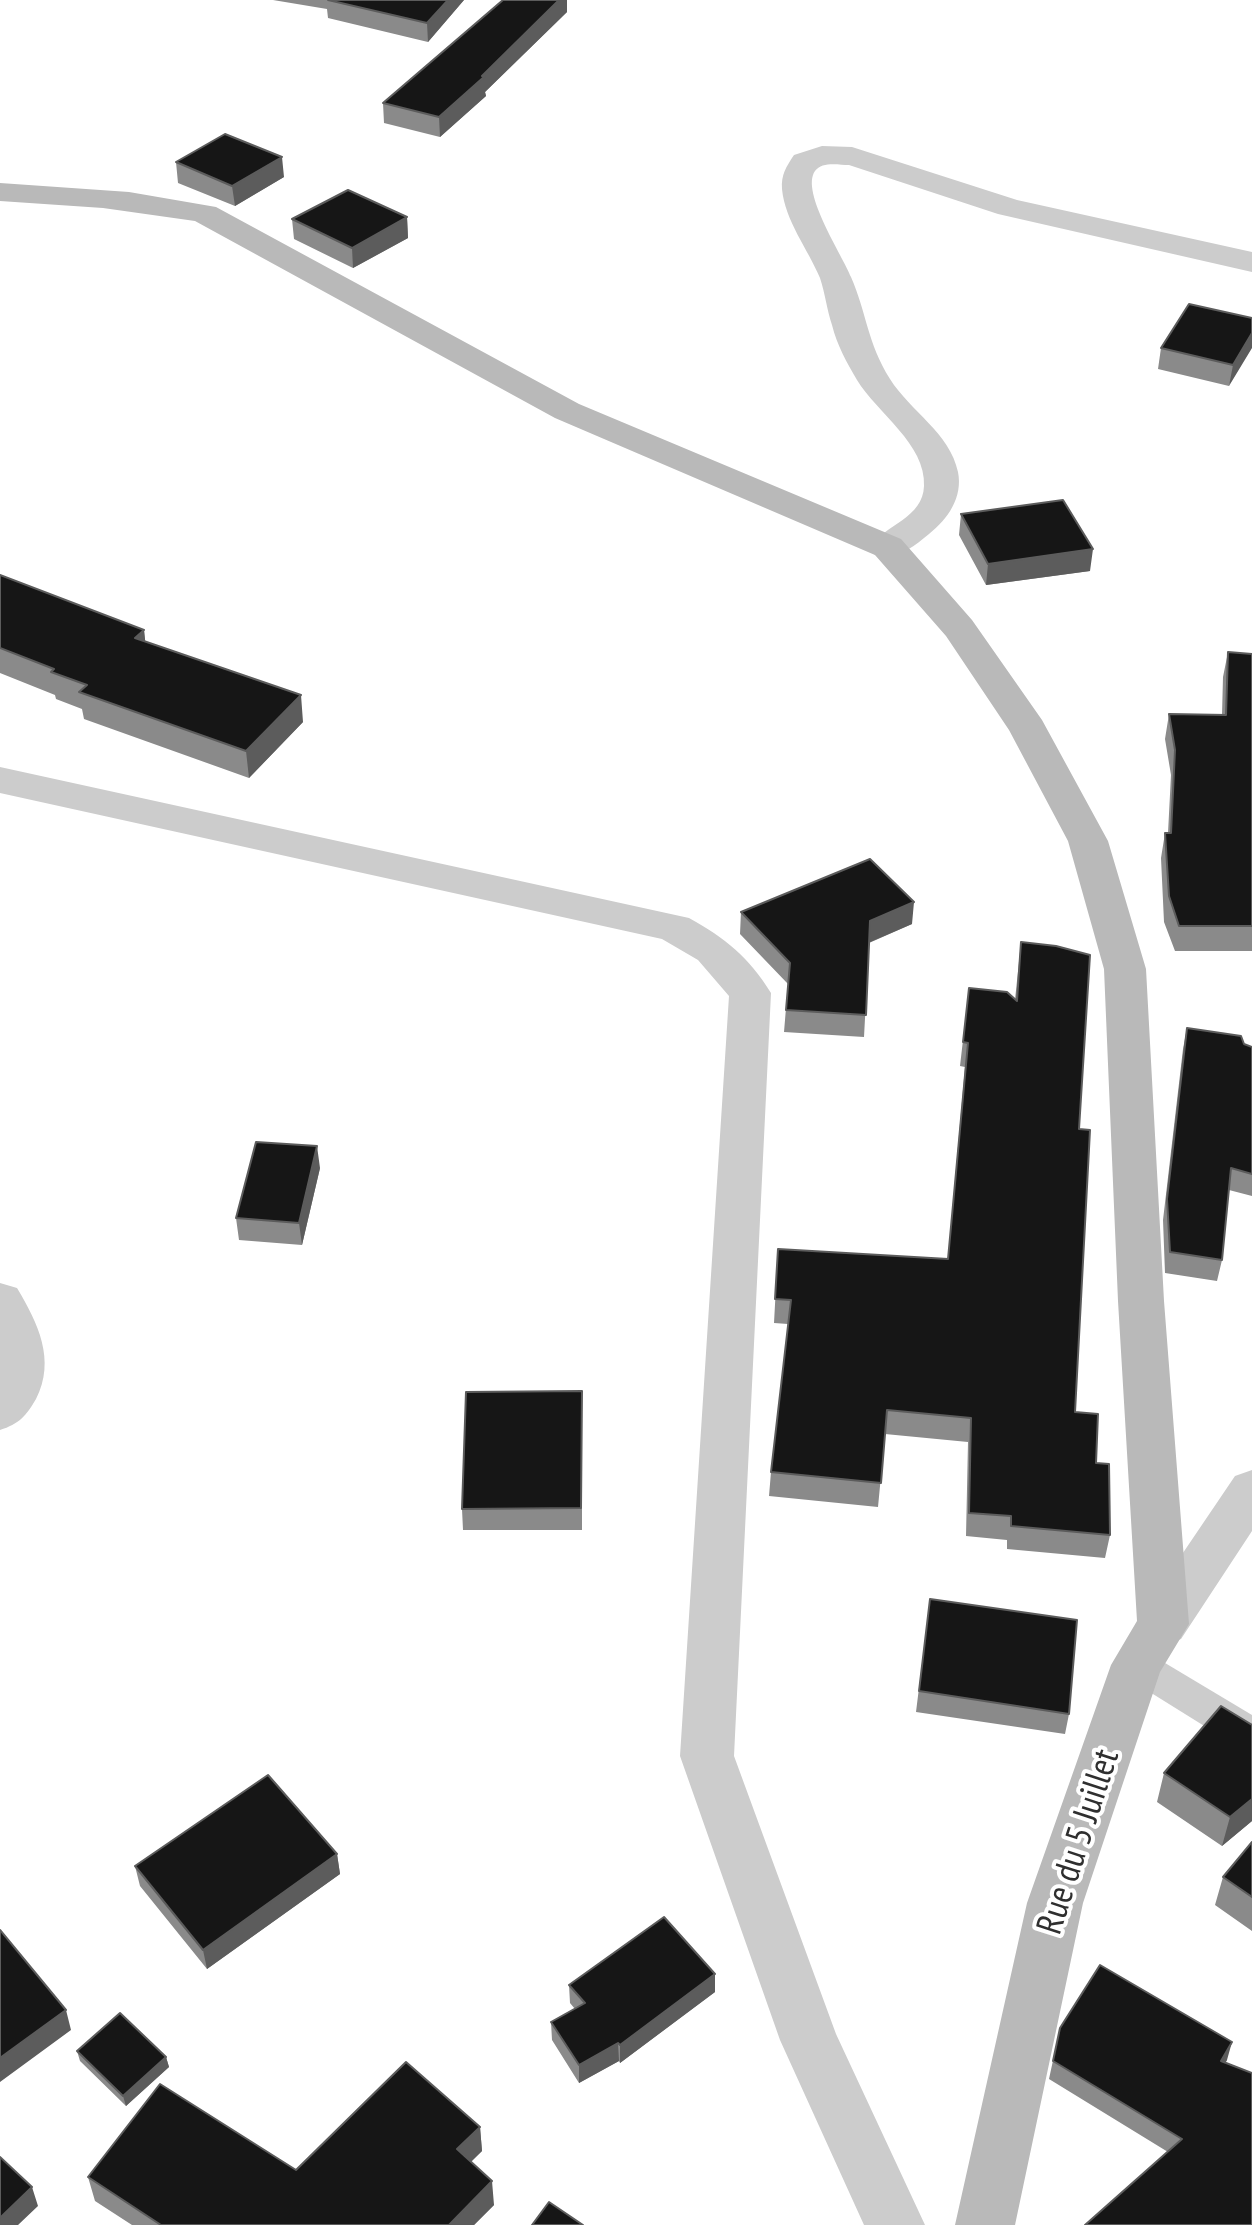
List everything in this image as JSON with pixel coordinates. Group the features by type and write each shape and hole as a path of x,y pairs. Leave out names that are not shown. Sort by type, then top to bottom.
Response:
{"street":[{"path":"888,547 933,514 942,486 936,456 878,387 852,336 834,274 813,238 794,180 800,166 816,156 831,153 852,156 1009,207 1252,262"},
{"path":"0,192 100,196 154,202 205,214 567,411 888,547 959,628 1028,729 1088,841 1125,969 1141,1301 1150,1644"},
{"path":"0,780 674,928 713,950 750,993 707,1756 809,2040 895,2225"},
{"path":"0,1301 16,1325 23,1370 8,1405 0,1411"},
{"name":"Rue du 5 Juillet","path":"985,2225 1055,1903 1150,1644 1252,1490"}],"lane":[{"path":"1150,1644 1252,1735"}],"building":[{"path":"328,0 448,0 427,23"},
{"path":"503,0 559,0 482,76 485,76 439,117 383,103"},
{"path":"225,134 282,157 232,186 176,162"},
{"path":"348,190 407,217 352,248 292,219"},
{"path":"1189,304 1252,318 1252,333 1233,365 1161,348"},
{"path":"1063,500 1093,549 988,564 961,514"},
{"path":"0,575 144,630 135,638 301,695 246,751 79,692 87,685 0,648"},
{"path":"1228,652 1252,654 1252,926 1179,926 1169,896 1165,833 1171,833 1175,750 1169,714 1226,715"},
{"path":"870,859 914,902 870,921 866,1015 786,1010 790,963 741,912"},
{"path":"1021,942 1056,946 1090,955 1079,1129 1090,1130 1075,1412 1098,1414 1096,1463 1109,1464 1110,1535 1011,1526 1011,1516 969,1513 971,1418 887,1410 881,1483 771,1472 791,1300 775,1299 778,1249 948,1259 968,1043 963,1042 969,988 1007,992 1017,1001"},
{"path":"1187,1028 1241,1036 1244,1044 1252,1047 1252,1174 1231,1168 1222,1260 1170,1252 1167,1199"},
{"path":"256,1142 317,1146 299,1223 236,1218"},
{"path":"582,1391 581,1508 462,1509 466,1392"},
{"path":"930,1599 1077,1620 1069,1714 919,1691"},
{"path":"1221,1706 1252,1725 1252,1799 1230,1817 1164,1773"},
{"path":"268,1775 337,1854 203,1950 135,1866"},
{"path":"1252,1842 1252,1897 1223,1877"},
{"path":"664,1917 715,1974 620,2045 618,2043 579,2065 551,2022 585,2003 569,1985"},
{"path":"0,1930 66,2010 0,2058"},
{"path":"1100,1965 1232,2042 1221,2061 1252,2073 1252,2225 1085,2225 1182,2139 1053,2061 1060,2028"},
{"path":"120,2013 166,2057 123,2096 77,2051"},
{"path":"406,2062 480,2127 457,2149 492,2181 449,2225 161,2225 88,2177 160,2084 296,2170"},
{"path":"0,2157 32,2187 0,2218"},
{"path":"549,2202 583,2225 532,2225"}]}
